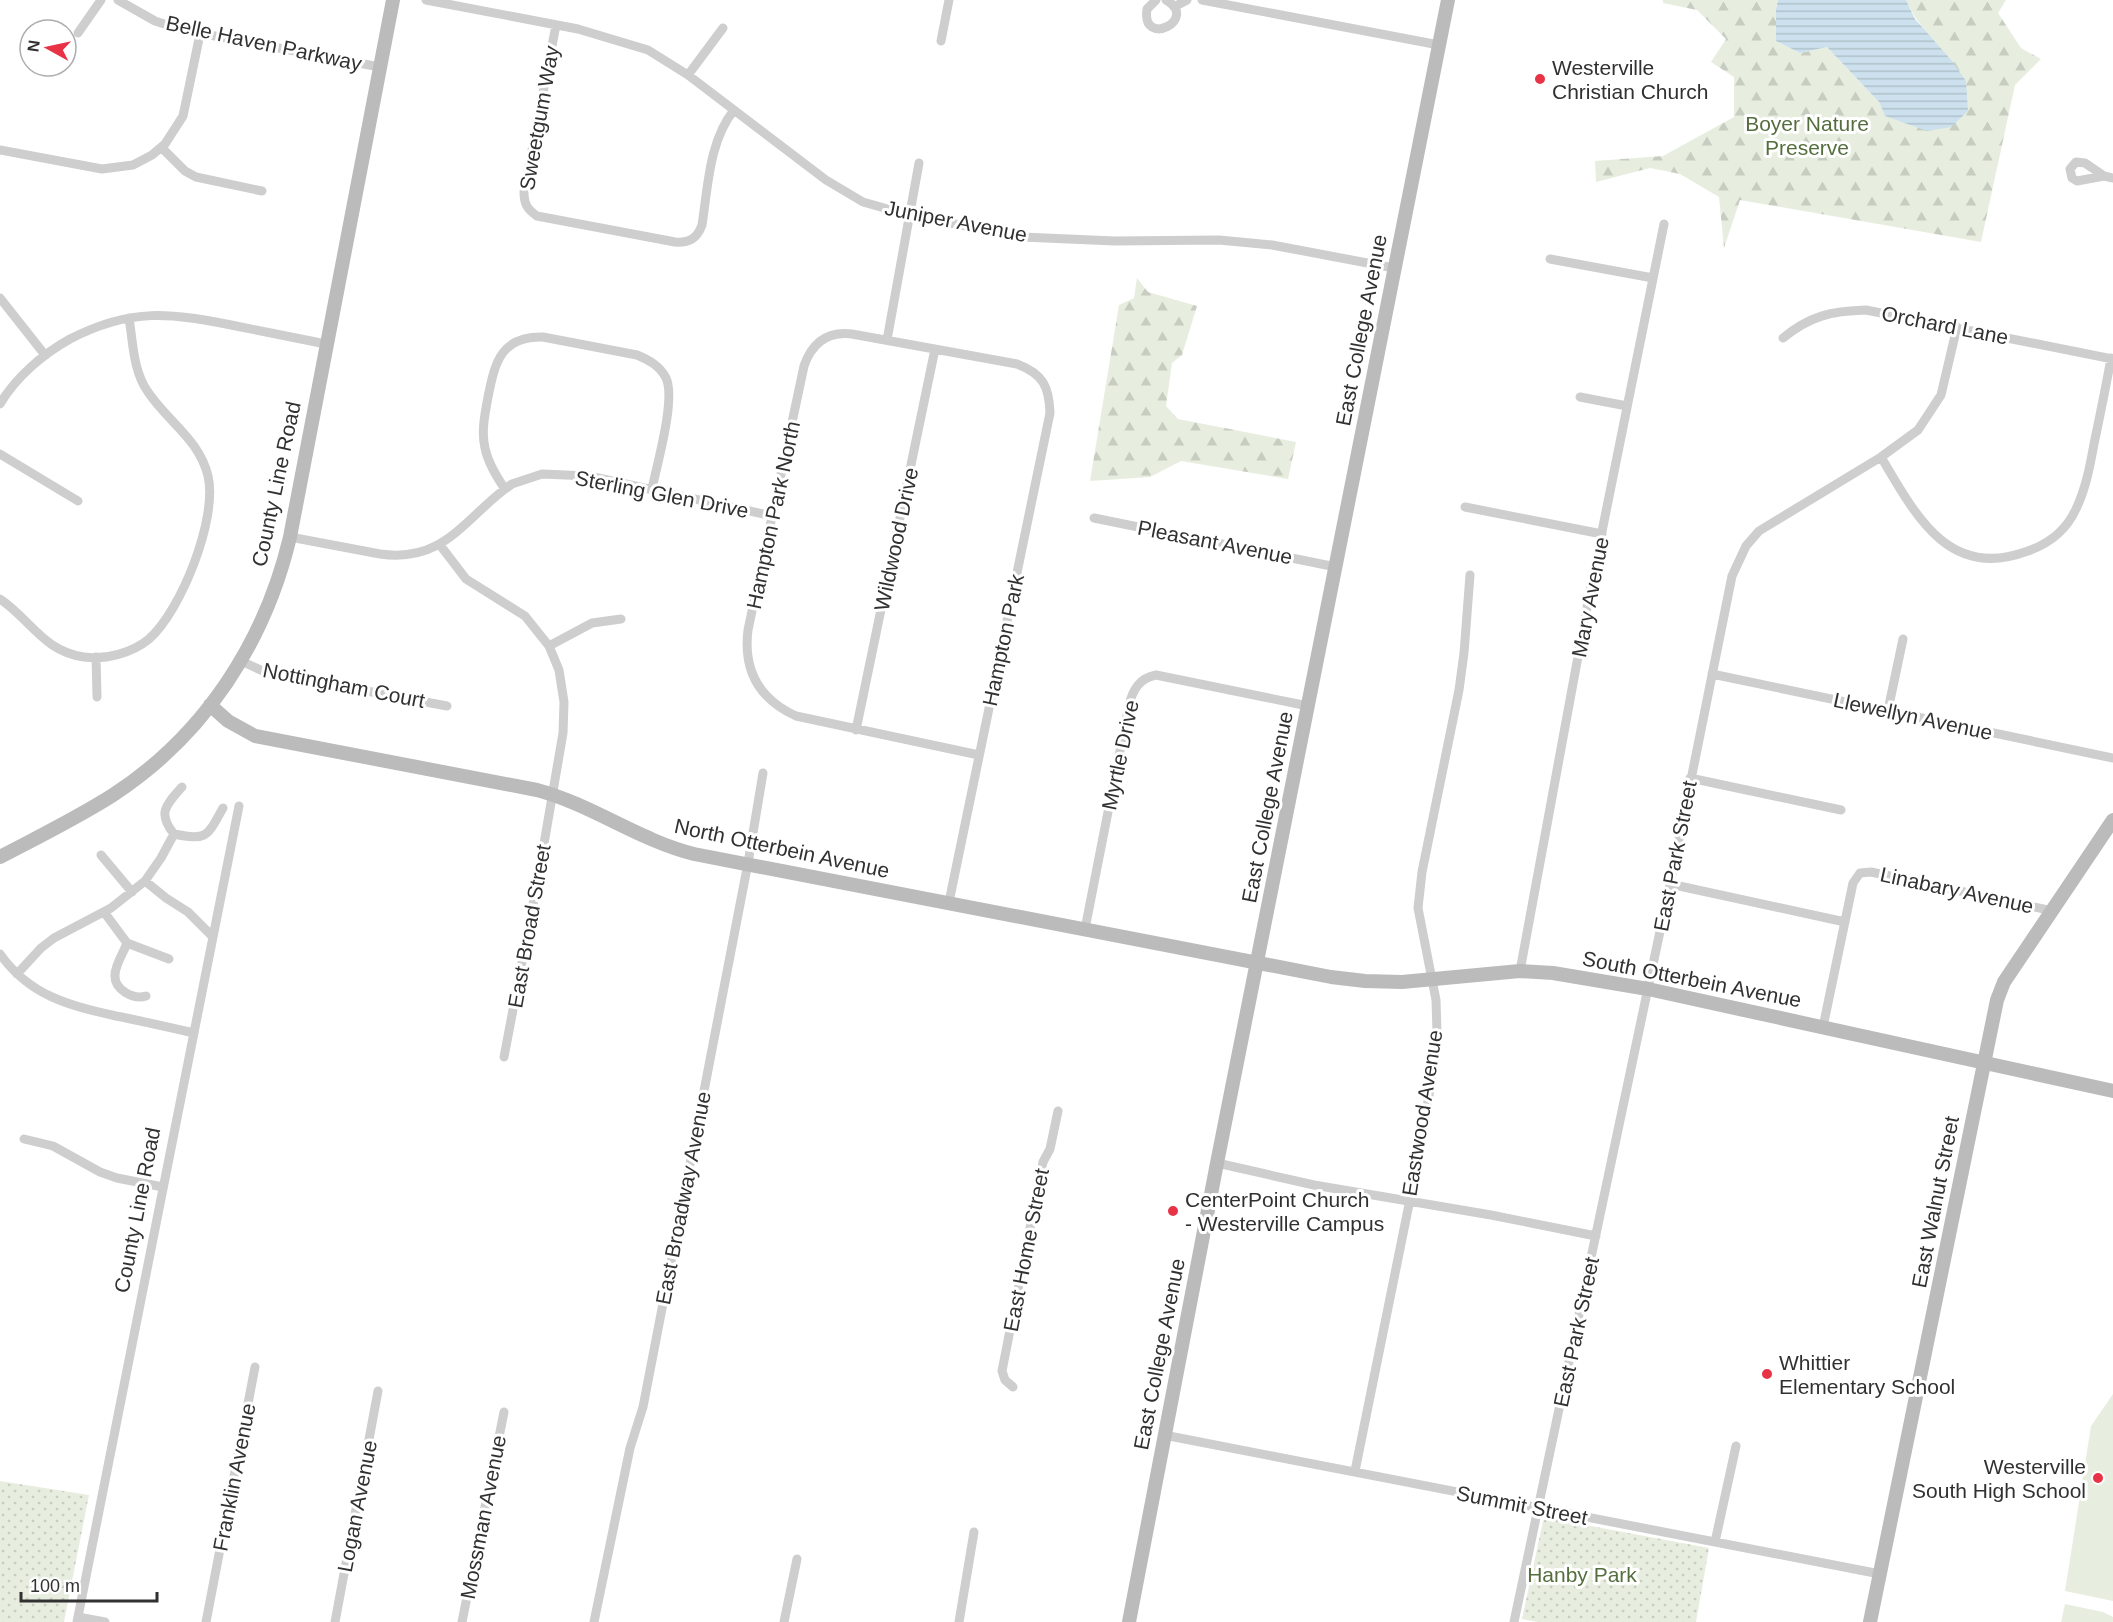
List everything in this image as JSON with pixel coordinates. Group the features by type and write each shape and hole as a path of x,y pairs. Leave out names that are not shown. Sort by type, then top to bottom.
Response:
{"street":[{"path":"78,33 101,0"},
{"name":"Belle Haven Parkway","path":"118,0 155,21 200,34 380,67"},
{"name":"County Line Road","path":"0,857 114,794 158,760 210,705 241,661 264,619 282,569 290,537 393,0"},
{"name":"Juniper Avenue","path":"426,0 578,29 648,50 688,75 826,180 864,202 909,215 1022,237 1115,241 1211,240 1272,245 1394,268"},
{"path":"941,41 949,0"},
{"path":"1156,0 1149,5 1146,14 1149,23 1157,29 1171,25 1176,16 1170,3 1187,0"},
{"path":"1202,0 1439,45"},
{"name":"East College Avenue","path":"1129,1622 1217,1163 1448,0"},
{"name":"Sweetgum Way","path":"556,25 524,192 524,201 528,210 537,216 675,242 693,240 702,225 714,152 724,122 734,110"},
{"path":"688,75 723,28"},
{"path":"0,150 102,170 133,165 162,148 183,116 200,34"},
{"path":"162,148 185,171 196,177 262,191"},
{"path":"919,163 887,340 935,349"},
{"name":"Mary Avenue","path":"1520,971 1602,534 1664,224"},
{"path":"1551,259 1653,278"},
{"path":"0,298 45,355"},
{"name":"Orchard Lane","path":"1783,338 1797,326 1817,316 1841,311 1866,310 2112,359"},
{"path":"0,404 34,363 58,346 94,327 129,318 156,315 183,316 326,344"},
{"path":"0,599 19,614 39,636 52,645 70,653 96,657 110,656 136,648 162,625 190,572 208,514 208,478 202,459 192,441 148,392 137,366 129,318"},
{"name":"East Park Street","path":"1514,1622 1670,884 1732,576 1746,546 1759,531 1881,457 1918,430 1934,408 1945,382 1957,327"},
{"name":"Hampton Park North","path":"856,730 796,717 767,698 752,674 747,658 747,642 804,366 812,348 826,337 847,333 887,340"},
{"path":"505,489 488,461 484,446 485,417 497,360 511,344 532,337 543,337 637,355 650,360 660,369 669,388 668,408 652,489"},
{"name":"Hampton Park","path":"935,349 1017,364 1030,369 1041,378 1049,394 1050,413 949,903"},
{"name":"Wildwood Drive","path":"856,730 935,349"},
{"path":"1881,457 1911,507 1944,544 1975,556 1991,558 2008,557 2037,548 2062,530 2075,512 2085,488 2112,359"},
{"path":"1580,397 1627,406"},
{"path":"0,454 78,501"},
{"name":"Sterling Glen Drive","path":"290,537 393,556 416,554 440,545 512,484 542,474 589,476 773,516"},
{"path":"1465,507 1602,534"},
{"name":"Pleasant Avenue","path":"1094,518 1336,567"},
{"name":"East Broad Street","path":"440,545 466,579 525,616 549,646 559,670 564,702 563,733 533,908 504,1057"},
{"name":"Eastwood Avenue","path":"1355,1471 1409,1202 1427,1105 1437,1033 1433,979 1422,937 1418,908 1419,890 1459,690 1470,575"},
{"path":"549,646 592,623 621,619"},
{"path":"1888,710 1903,639"},
{"path":"96,657 97,697"},
{"name":"Nottingham Court","path":"241,661 266,672 447,706"},
{"name":"Llewellyn Avenue","path":"1712,674 2113,758"},
{"name":"Myrtle Drive","path":"1085,929 1129,705 1132,695 1142,680 1156,675 1308,706"},
{"name":"North Otterbein Avenue","path":"210,705 241,730 266,739 552,794 604,815 665,846 694,854 1257,964"},
{"path":"856,730 979,755"},
{"name":"East Broadway Avenue","path":"594,1622 630,1448 643,1407 748,863 763,773"},
{"path":"1690,778 1841,810"},
{"path":"182,787 164,811 166,824 174,834 194,838 204,836 209,832 223,808"},
{"name":"County Line Road","path":"77,1620 239,806"},
{"name":"East Walnut Street","path":"1870,1622 1996,1000 2004,982 2113,820"},
{"path":"17,974 41,948 54,938 104,912 145,881 174,834"},
{"path":"101,855 132,892"},
{"name":"Linabary Avenue","path":"1845,922 1853,883 1860,873 1871,872 2053,911"},
{"path":"145,881 188,912 213,937"},
{"path":"1670,884 1845,922 1823,1027"},
{"path":"104,912 128,943 169,959"},
{"path":"128,943 115,975 117,982 135,998 146,996"},
{"path":"0,954 17,974 37,990 68,1005 194,1033"},
{"name":"South Otterbein Avenue","path":"1257,964 1365,981 1402,982 1520,971 1553,973 1648,989 2113,1091"},
{"name":"East Home Street","path":"1013,1387 1005,1380 1002,1371 1043,1162 1050,1149 1058,1111"},
{"path":"24,1139 53,1146 100,1172 117,1178 163,1187"},
{"path":"1217,1163 1314,1185 1491,1215 1596,1236"},
{"name":"Franklin Avenue","path":"206,1622 255,1367"},
{"name":"Logan Avenue","path":"335,1622 378,1391"},
{"name":"Mossman Avenue","path":"462,1622 504,1412"},
{"name":"Summit Street","path":"1164,1435 1880,1574"},
{"path":"1715,1542 1736,1446"},
{"path":"959,1622 974,1532"},
{"path":"784,1622 797,1559"},
{"path":"77,1620 105,1622"}],"green space":[{"name":"Boyer Nature Preserve","path":"1663,0 1778,0 1776,41 1800,53 1827,47 1879,102 1885,116 1966,81 1926,32 1906,0 2006,0 1998,13 2021,48 2041,59 2015,85 1981,242 1740,200 1724,248 1719,197 1680,174 1650,168 1596,182 1595,161 1663,156 1734,117 1734,77 1711,62 1726,39 1697,10 1663,3"},
{"path":"1137,278 1148,292 1197,306 1182,355 1172,363 1166,406 1178,419 1296,442 1288,479 1181,461 1150,477 1090,481 1119,305 1134,298"},
{"name":"Westerville South High School","path":"2113,1394 2113,1601 2065,1591 2091,1426"},
{"path":"0,1481 89,1495 64,1622 0,1622"},
{"name":"Hanby Park","path":"1548,1518 1709,1548 1696,1622 1538,1622 1522,1619 1543,1521"},
{"path":"2065,1604 2103,1612 2113,1617 2113,1622 2061,1622"}],"water":[{"path":"1778,0 1906,0 1915,19 1952,61 1966,81 1968,111 1951,127 1927,131 1885,116 1879,102 1827,47 1800,53 1776,41"}],"place":[{"name":"Westerville Christian Church","path":"1540,79"},
{"name":"CenterPoint Church - Westerville Campus","path":"1173,1211"},
{"name":"Whittier Elementary School","path":"1767,1374"},
{"name":"Westerville South High School","path":"2098,1478"}]}
